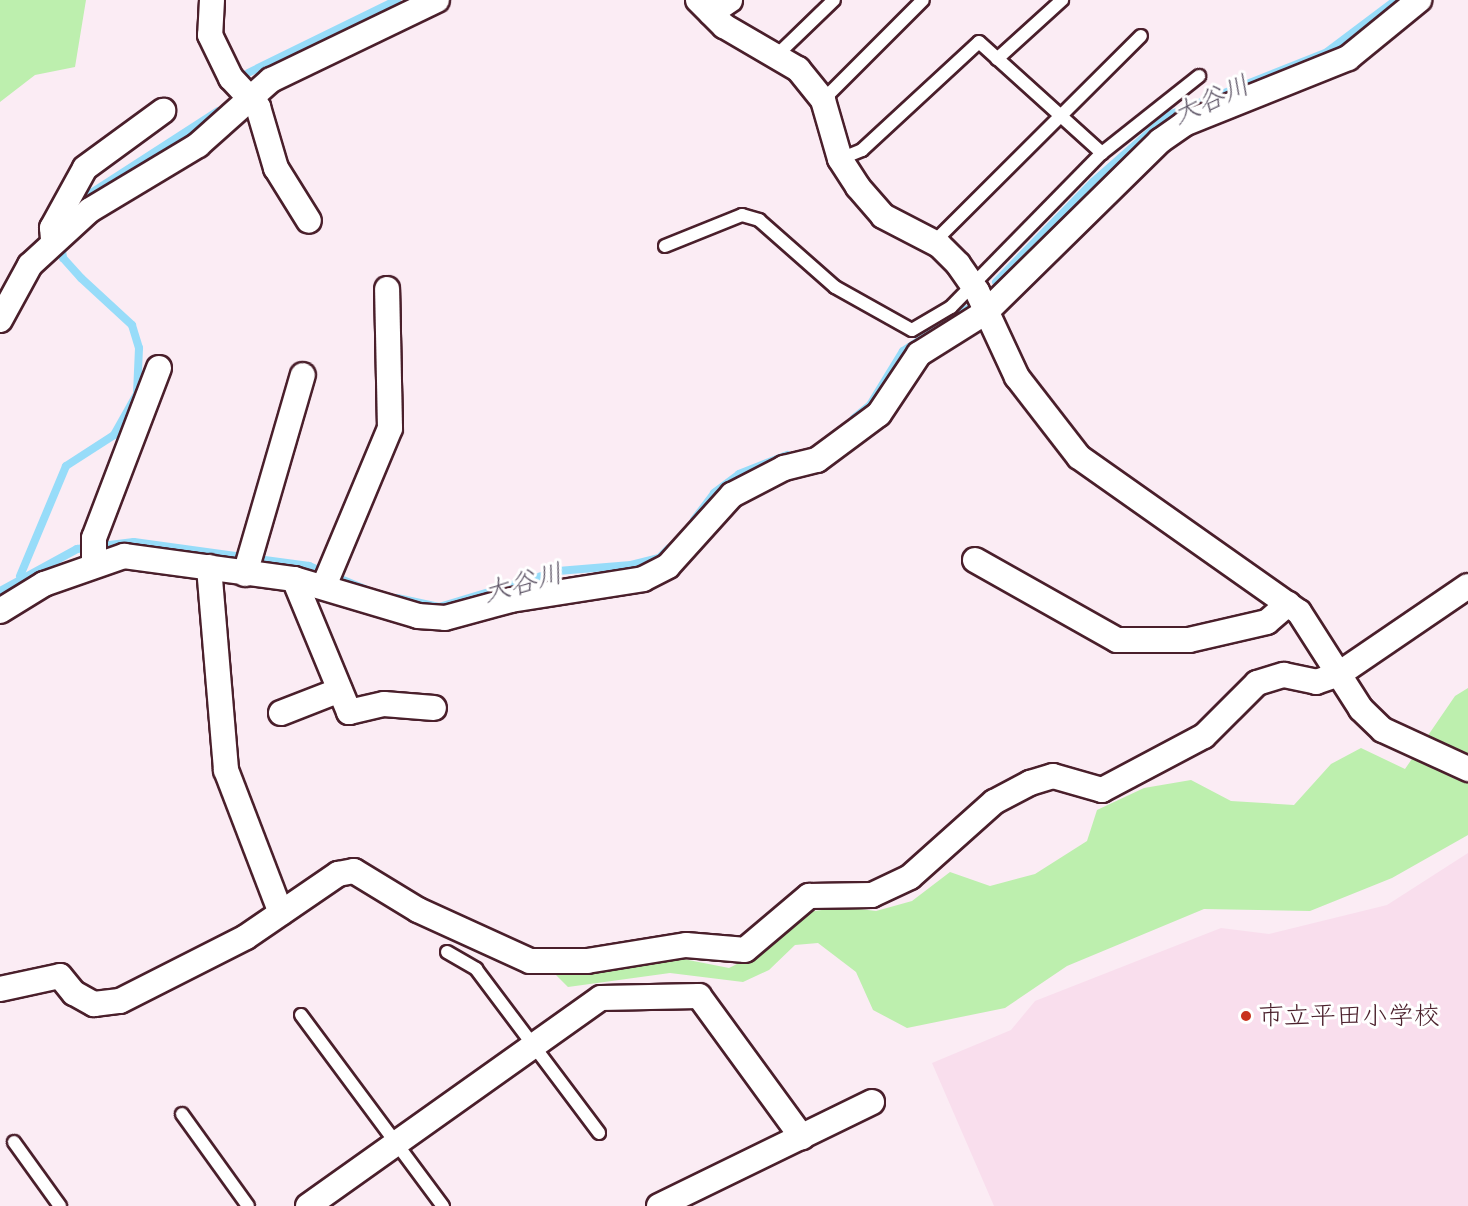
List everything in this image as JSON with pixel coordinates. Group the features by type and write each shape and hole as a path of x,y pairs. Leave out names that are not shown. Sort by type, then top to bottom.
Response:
{"street":[{"path":"212,0 210,35 231,78 250,97 276,168 309,221"},
{"path":"0,320 30,265 53,239 198,145 250,97 295,67 437,0"},
{"path":"94,552 209,567 248,563 294,579 328,576 418,616 446,618 511,600 643,579 668,566 732,495 838,449 879,414 919,354 986,312 1160,141 1184,124 1348,58 1419,0"},
{"path":"713,4 798,69 823,100 840,159 883,216 934,242 973,285 1017,377 1079,457 1288,604 1321,640 1362,710 1383,730 1468,769"},
{"path":"53,239 52,228 85,168 163,111"},
{"path":"328,576 390,428 387,289"},
{"path":"0,611 94,552 159,368"},
{"path":"248,563 303,375"},
{"path":"975,560 1117,640 1189,640 1266,622 1288,604"},
{"path":"209,567 226,770 281,913"},
{"path":"294,579 350,712 384,704 434,708"},
{"path":"0,989 60,976 74,993 94,1004 120,1001 246,937 338,874 354,871 455,929 531,961 587,961 686,945 745,950 809,896 872,895 910,877 973,818 1030,783 1053,776 1102,790 1204,736 1257,683 1284,675 1316,682 1340,674 1468,586"},
{"path":"281,713 340,690"},
{"path":"308,1206 531,1044 601,998 699,996 802,1137"},
{"path":"658,1206 872,1102"}],"lane":[{"path":"777,55 834,0"},
{"path":"823,100 923,0"},
{"path":"997,59 1062,0"},
{"path":"934,242 1141,36"},
{"path":"840,159 862,150 979,42 1102,153"},
{"path":"665,246 742,215 759,220 835,287 912,330 951,307 1102,153 1198,76"},
{"path":"447,952 476,969 599,1133"},
{"path":"301,1015 442,1206"},
{"path":"182,1114 248,1206"},
{"path":"14,1142 60,1206"}],"shaded area":[{"name":"市立平田小学校","path":"1468,853 1468,1206 994,1206 932,1063 1011,1030 1035,1001 1221,928 1269,934 1387,905"}],"green space":[{"path":"0,0 86,0 75,67 35,75 0,102"},
{"path":"1468,688 1468,835 1392,878 1310,911 1204,909 1067,966 1005,1008 907,1028 873,1010 856,972 818,943 795,945 769,970 743,982 670,973 568,987 556,975 658,954 729,968 763,951 807,912 844,907 876,911 912,901 950,872 990,886 1035,874 1087,841 1097,810 1144,788 1191,780 1231,801 1294,805 1331,764 1361,748 1405,769 1455,696"}],"waterway":[{"path":"248,73 397,0"},
{"name":"大谷川","path":"996,282 1093,182 1169,115 1327,52 1396,0"},
{"path":"91,193 218,111"},
{"path":"20,576 66,466 114,435 137,394 139,348 132,325 81,278 63,258 61,242"},
{"name":"大谷川","path":"854,418 870,405 903,351 967,309"},
{"name":"大谷川","path":"694,520 714,493 739,474 787,455"},
{"name":"大谷川","path":"0,591 77,549 134,542 309,566 365,589"},
{"name":"大谷川","path":"397,598 439,607 558,571 631,565 659,558 668,549"}],"place":[{"name":"市立平田小学校","path":"1246,1016"}]}
